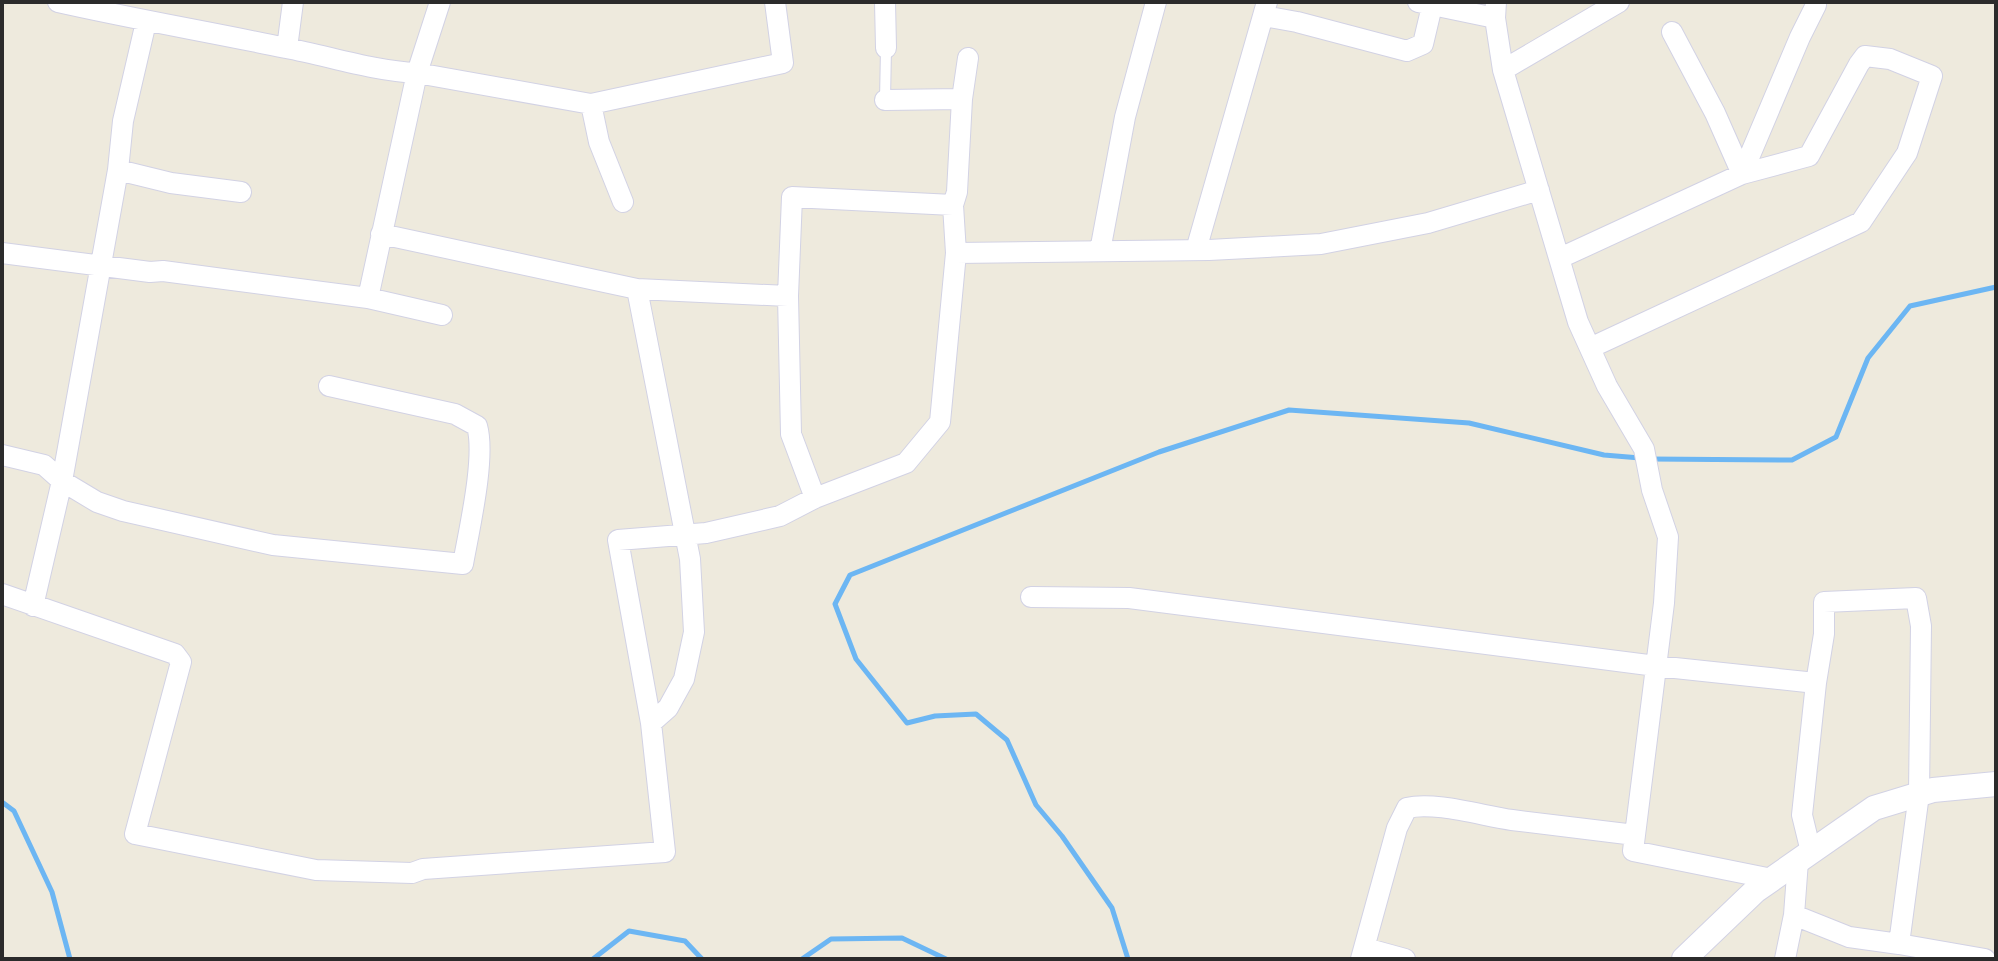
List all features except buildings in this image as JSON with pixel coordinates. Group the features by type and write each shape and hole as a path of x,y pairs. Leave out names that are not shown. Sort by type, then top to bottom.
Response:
{"street":[{"path":"58,2 397,72 591,104 783,63 775,2"},
{"path":"287,48 293,2"},
{"path":"368,298 417,73 440,2"},
{"path":"885,2 886,48"},
{"path":"1100,251 1125,117 1156,2"},
{"path":"1503,70 1619,2"},
{"path":"1742,174 1816,2"},
{"path":"1196,250 1265,9 1297,22 1407,51 1423,44 1425,4 1496,10 1503,70 1578,322 1607,386 1644,449 1652,490 1668,537 1664,603 1633,851 1772,879"},
{"path":"33,606 62,481 118,170 123,121 146,22"},
{"path":"1672,32 1715,113 1742,174"},
{"path":"1560,258 1742,174 1809,156 1865,56 1890,59 1932,76 1907,153 1861,222 1590,348"},
{"path":"2,594 175,654 181,662 135,834 316,870 412,873 423,869 665,852 651,723 618,540 706,533 780,516 815,498 906,463 940,422 956,253 953,205 957,192 962,99 968,58"},
{"path":"885,100 962,99"},
{"path":"591,104 599,142 623,202"},
{"path":"118,170 171,183 241,192"},
{"path":"956,253 1196,250 1321,244 1428,223 1539,190"},
{"path":"815,498 791,434 788,296 792,197 953,205"},
{"path":"381,234 637,289 788,296"},
{"path":"2,253 368,298 442,315"},
{"path":"637,289 690,559 694,632 684,679 668,708 651,723"},
{"path":"2,455 44,465 62,481 97,502 123,511 273,545 463,564 479,460 480,436 477,426 455,414 329,386"},
{"path":"1031,597 1129,598 1656,666 1816,683"},
{"path":"1785,959 1805,856 1802,815 1824,634 1824,602 1916,598 1921,626 1919,794 1899,944"},
{"path":"1684,959 1755,891 1874,808 1933,790 1996,784"},
{"path":"1405,959 1363,954 1397,828 1407,808 1433,807 1635,835"},
{"path":"1794,915 1849,937 1985,959"}],"lane":[{"path":"885,100 886,48"}],"waterway":[{"path":"1650,459 1792,460 1836,437 1868,358 1910,306 1996,287"},
{"path":"1128,959 1112,908 1062,836 1036,805 1007,740 976,714 935,716 907,723 856,659 835,604 850,575 1159,452 1289,410 1469,423 1604,455 1640,458"},
{"path":"2,802 14,811 52,892 70,959"},
{"path":"593,959 629,931 685,941 702,959"},
{"path":"802,959 831,939 902,938 946,959"}]}
